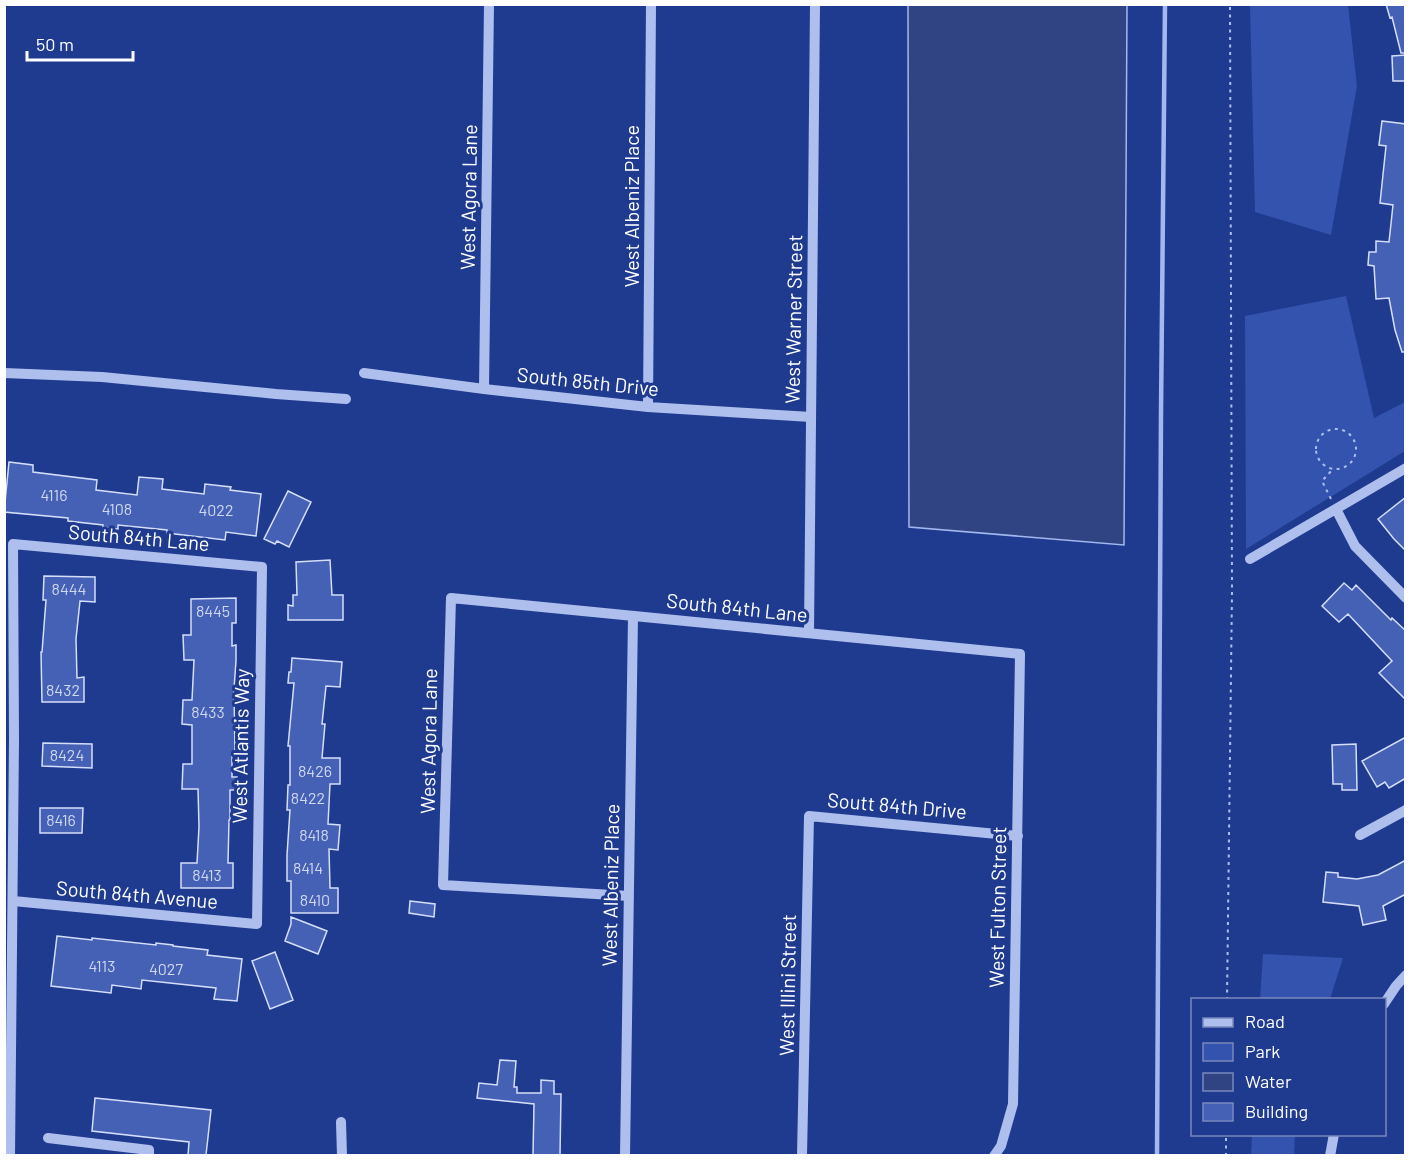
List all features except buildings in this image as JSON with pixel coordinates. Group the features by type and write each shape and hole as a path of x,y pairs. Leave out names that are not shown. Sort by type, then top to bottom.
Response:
{"street":[{"name":"West Agora Lane","path":"484,389 489,4"},
{"name":"West Albeniz Place","path":"648,407 651,4"},
{"name":"West Warner Street","path":"809,633 815,4"},
{"path":"4,373 102,376 346,399"},
{"name":"South 85th Drive","path":"364,373 648,407 811,417"},
{"path":"1250,559 1406,468"},
{"path":"1336,509 1355,546 1406,598"},
{"name":"South 84th Lane","path":"13,901 13,544 262,567"},
{"name":"West Atlantis Way","path":"257,924 262,567"},
{"name":"West Agora Lane","path":"451,598 443,885 629,896"},
{"name":"South 84th Lane","path":"451,598 1020,654"},
{"name":"West Albeniz Place","path":"625,1155 633,616"},
{"name":"West Fulton Street","path":"994,1155 1001,1146 1013,1104 1020,654"},
{"path":"1359,835 1406,810"},
{"name":"Soutt 84th Drive","path":"809,816 1018,836"},
{"name":"West Illini Street","path":"802,1155 809,816"},
{"path":"10,1155 13,901"},
{"name":"South 84th Avenue","path":"13,901 257,924"},
{"path":"1386,1001 1406,975"},
{"path":"341,1122 342,1155"},
{"path":"1330,1155 1334,1136"},
{"path":"48,1138 149,1150 149,1155"}],"path":[{"path":"1227,998 1232,592 1230,4"},
{"path":"1333,469 1319,461 1316,449 1317,442 1324,433 1334,429 1346,432 1352,438 1356,453 1344,467 1333,469 1322,481 1336,509"},
{"path":"1226,1136 1226,1155"}],"green space":[{"path":"1250,5 1348,5 1357,86 1331,235 1255,212"},
{"path":"1346,296 1374,418 1405,402 1405,451 1246,549 1245,316"},
{"path":"1263,954 1343,958 1330,998 1260,998"},
{"path":"1252,1136 1295,1136 1294,1155 1251,1155"}],"water":[{"path":"908,5 1127,5 1124,545 909,527"}],"waterway":[{"path":"1157,1156 1165,4"}]}
